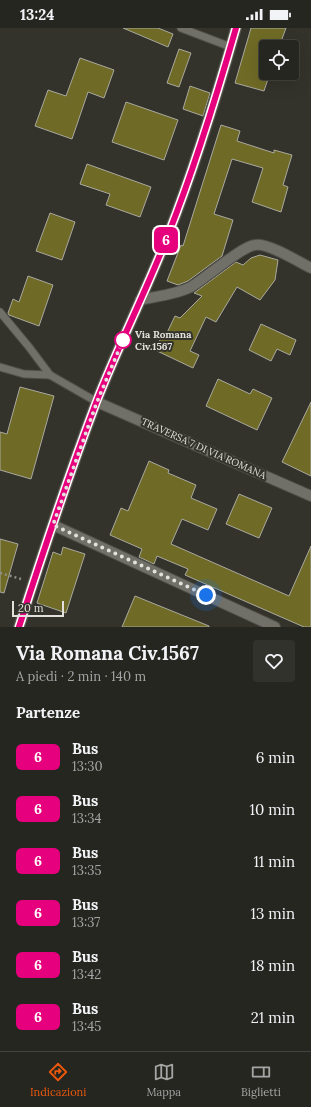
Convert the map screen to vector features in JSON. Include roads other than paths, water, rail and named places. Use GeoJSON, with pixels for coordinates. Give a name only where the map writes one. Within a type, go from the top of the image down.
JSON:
{"type":"FeatureCollection","features":[{"type":"Feature","properties":{"kind":"street"},"geometry":{"type":"LineString","coordinates":[[19,627],[53,525],[97,402],[162,252],[184,194],[212,110],[236,28]]}},
{"type":"Feature","properties":{"kind":"street"},"geometry":{"type":"LineString","coordinates":[[140,300],[169,295],[184,290],[200,282],[245,248],[255,245],[268,246],[311,268]]}},
{"type":"Feature","properties":{"kind":"street","name":"TRAVERSA 7 DI VIA ROMANA"},"geometry":{"type":"LineString","coordinates":[[97,402],[311,496]]}},
{"type":"Feature","properties":{"kind":"street"},"geometry":{"type":"LineString","coordinates":[[53,525],[275,627]]}},
{"type":"Feature","properties":{"kind":"lane"},"geometry":{"type":"LineString","coordinates":[[181,28],[231,47]]}},
{"type":"Feature","properties":{"kind":"lane"},"geometry":{"type":"LineString","coordinates":[[0,312],[50,375],[97,402]]}},
{"type":"Feature","properties":{"kind":"lane"},"geometry":{"type":"LineString","coordinates":[[0,367],[24,374],[50,375]]}},
{"type":"Feature","properties":{"kind":"place","name":"Via Romana Civ.1567"},"geometry":{"type":"Point","coordinates":[123,340]}}]}
